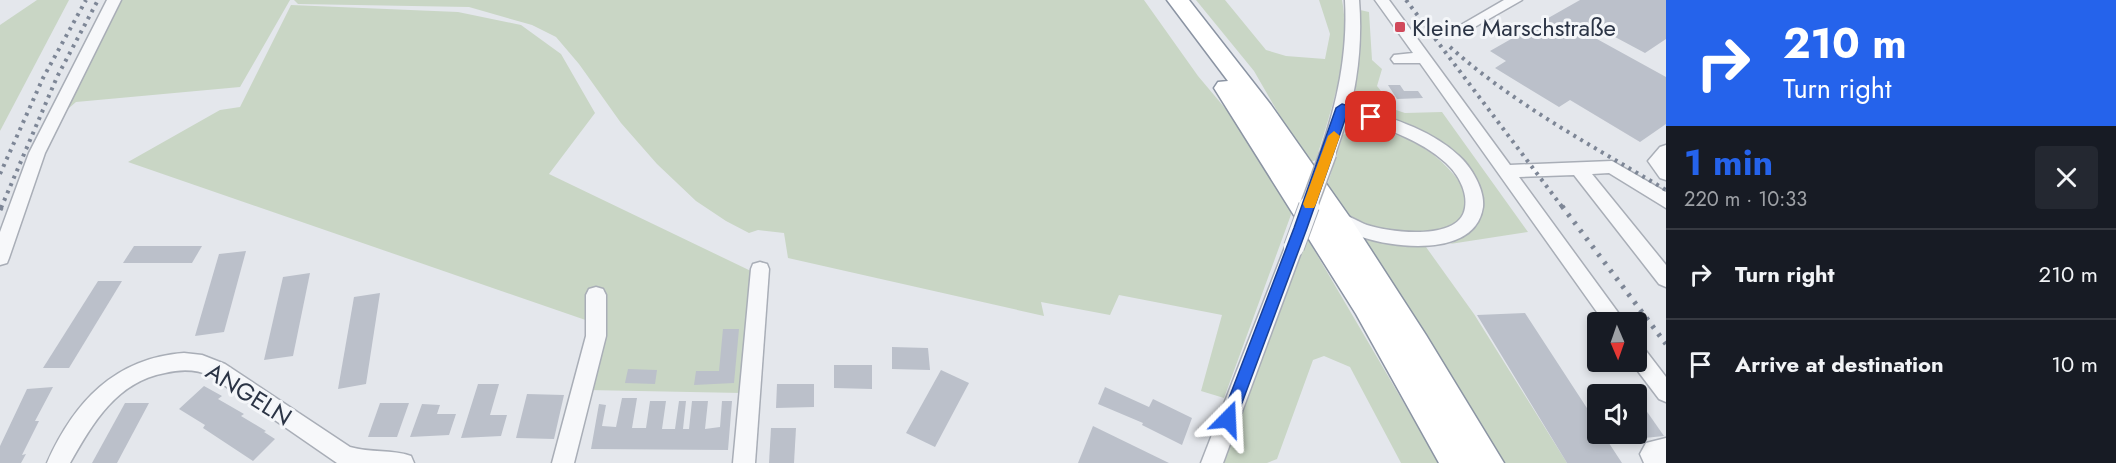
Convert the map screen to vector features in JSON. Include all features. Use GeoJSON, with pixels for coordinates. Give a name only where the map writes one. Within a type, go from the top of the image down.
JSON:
{"type":"FeatureCollection","features":[{"type":"Feature","properties":{"kind":"highway"},"geometry":{"type":"LineString","coordinates":[[1162,0],[1214,70],[1298,197],[1366,306],[1457,463]]}},
{"type":"Feature","properties":{"kind":"highway"},"geometry":{"type":"LineString","coordinates":[[1178,0],[1251,92],[1338,219],[1398,313],[1488,463]]}},
{"type":"Feature","properties":{"kind":"street"},"geometry":{"type":"LineString","coordinates":[[0,258],[37,153],[114,0]]}},
{"type":"Feature","properties":{"kind":"street"},"geometry":{"type":"LineString","coordinates":[[1212,463],[1294,247],[1342,108],[1352,64],[1354,21],[1352,0]]}},
{"type":"Feature","properties":{"kind":"street"},"geometry":{"type":"LineString","coordinates":[[1382,0],[1608,312]]}},
{"type":"Feature","properties":{"kind":"street"},"geometry":{"type":"LineString","coordinates":[[1461,29],[1515,0]]}},
{"type":"Feature","properties":{"kind":"street"},"geometry":{"type":"LineString","coordinates":[[1399,59],[1423,58]]}},
{"type":"Feature","properties":{"kind":"street"},"geometry":{"type":"LineString","coordinates":[[1338,219],[1365,231],[1390,237],[1449,236],[1470,224],[1475,210],[1474,196],[1464,175],[1451,159],[1427,142],[1342,108]]}},
{"type":"Feature","properties":{"kind":"street"},"geometry":{"type":"LineString","coordinates":[[1666,151],[1656,161],[1666,174]]}},
{"type":"Feature","properties":{"kind":"street"},"geometry":{"type":"LineString","coordinates":[[1505,171],[1612,167],[1666,201]]}},
{"type":"Feature","properties":{"kind":"street"},"geometry":{"type":"LineString","coordinates":[[1578,168],[1666,279]]}},
{"type":"Feature","properties":{"kind":"street"},"geometry":{"type":"LineString","coordinates":[[744,463],[760,269]]}},
{"type":"Feature","properties":{"kind":"street"},"geometry":{"type":"LineString","coordinates":[[563,463],[596,336],[596,295]]}},
{"type":"Feature","properties":{"kind":"street","name":"ANGELN"},"geometry":{"type":"LineString","coordinates":[[58,463],[105,394],[123,380],[153,367],[179,361],[198,362],[218,370],[345,456],[368,462],[403,463]]}},
{"type":"Feature","properties":{"kind":"street"},"geometry":{"type":"LineString","coordinates":[[1647,368],[1666,393]]}},
{"type":"Feature","properties":{"kind":"street"},"geometry":{"type":"LineString","coordinates":[[1656,463],[1651,454],[1654,450],[1666,448]]}},
{"type":"Feature","properties":{"kind":"green space"},"geometry":{"type":"Polygon","coordinates":[[[37,0],[69,0],[0,131],[0,25],[37,0]]]}},
{"type":"Feature","properties":{"kind":"green space"},"geometry":{"type":"Polygon","coordinates":[[[119,0],[290,0],[240,87],[76,102],[62,114],[119,0]]]}},
{"type":"Feature","properties":{"kind":"green space"},"geometry":{"type":"Polygon","coordinates":[[[294,0],[1144,0],[1198,76],[1230,114],[1292,212],[1224,398],[1201,391],[1222,315],[1119,295],[1110,315],[1041,302],[1044,316],[788,258],[784,233],[758,230],[749,233],[726,221],[696,201],[657,164],[621,123],[579,64],[556,37],[532,25],[469,7],[298,4],[294,0]]]}},
{"type":"Feature","properties":{"kind":"green space"},"geometry":{"type":"Polygon","coordinates":[[[1196,0],[1225,0],[1266,50],[1286,56],[1325,59],[1330,34],[1319,0],[1342,0],[1344,40],[1342,60],[1316,160],[1311,162],[1280,116],[1254,71],[1196,0]]]}},
{"type":"Feature","properties":{"kind":"green space"},"geometry":{"type":"Polygon","coordinates":[[[291,5],[458,12],[521,25],[561,54],[595,113],[549,174],[753,272],[742,393],[587,390],[600,325],[128,162],[220,110],[240,107],[291,5]]]}},
{"type":"Feature","properties":{"kind":"green space"},"geometry":{"type":"Polygon","coordinates":[[[1360,10],[1369,12],[1372,60],[1382,69],[1377,86],[1396,110],[1405,113],[1442,112],[1528,232],[1450,244],[1474,228],[1479,218],[1482,202],[1424,136],[1359,100],[1355,95],[1361,35],[1360,10]]]}},
{"type":"Feature","properties":{"kind":"green space"},"geometry":{"type":"Polygon","coordinates":[[[1358,128],[1376,130],[1408,139],[1436,157],[1459,181],[1469,196],[1463,219],[1447,230],[1419,234],[1386,231],[1358,223],[1348,217],[1327,186],[1343,135],[1358,128]]]}},
{"type":"Feature","properties":{"kind":"green space"},"geometry":{"type":"Polygon","coordinates":[[[1306,236],[1439,463],[1401,463],[1350,367],[1324,356],[1313,360],[1277,459],[1267,463],[1224,463],[1306,236]]]}},
{"type":"Feature","properties":{"kind":"green space"},"geometry":{"type":"Polygon","coordinates":[[[1362,236],[1397,245],[1426,247],[1474,314],[1567,463],[1502,463],[1439,356],[1362,236]]]}},
{"type":"Feature","properties":{"kind":"building"},"geometry":{"type":"Polygon","coordinates":[[[1580,0],[1666,0],[1666,39],[1645,53],[1587,22],[1577,28],[1666,77],[1666,124],[1640,142],[1570,100],[1559,107],[1495,68],[1506,61],[1490,51],[1580,0]]]}},
{"type":"Feature","properties":{"kind":"building"},"geometry":{"type":"Polygon","coordinates":[[[1388,85],[1400,85],[1404,91],[1418,91],[1423,98],[1397,99],[1388,85]]]}},
{"type":"Feature","properties":{"kind":"building"},"geometry":{"type":"Polygon","coordinates":[[[134,246],[202,246],[192,263],[123,263],[134,246]]]}},
{"type":"Feature","properties":{"kind":"building"},"geometry":{"type":"Polygon","coordinates":[[[246,251],[224,332],[195,336],[219,254],[246,251]]]}},
{"type":"Feature","properties":{"kind":"building"},"geometry":{"type":"Polygon","coordinates":[[[310,273],[293,356],[264,360],[283,277],[310,273]]]}},
{"type":"Feature","properties":{"kind":"building"},"geometry":{"type":"Polygon","coordinates":[[[98,281],[122,281],[69,368],[43,368],[98,281]]]}},
{"type":"Feature","properties":{"kind":"building"},"geometry":{"type":"Polygon","coordinates":[[[380,293],[366,384],[338,389],[354,297],[380,293]]]}},
{"type":"Feature","properties":{"kind":"building"},"geometry":{"type":"Polygon","coordinates":[[[1525,313],[1587,408],[1587,444],[1610,444],[1622,463],[1567,463],[1477,315],[1525,313]]]}},
{"type":"Feature","properties":{"kind":"building"},"geometry":{"type":"Polygon","coordinates":[[[723,329],[739,329],[734,383],[694,385],[696,371],[719,371],[723,329]]]}},
{"type":"Feature","properties":{"kind":"building"},"geometry":{"type":"Polygon","coordinates":[[[892,347],[928,348],[930,370],[892,369],[892,347]]]}},
{"type":"Feature","properties":{"kind":"building"},"geometry":{"type":"Polygon","coordinates":[[[834,365],[872,365],[872,389],[834,388],[834,365]]]}},
{"type":"Feature","properties":{"kind":"building"},"geometry":{"type":"Polygon","coordinates":[[[628,369],[657,370],[655,384],[625,383],[628,369]]]}},
{"type":"Feature","properties":{"kind":"building"},"geometry":{"type":"Polygon","coordinates":[[[941,370],[969,383],[935,447],[906,433],[941,370]]]}},
{"type":"Feature","properties":{"kind":"building"},"geometry":{"type":"Polygon","coordinates":[[[478,384],[499,384],[490,415],[507,415],[501,436],[461,438],[478,384]]]}},
{"type":"Feature","properties":{"kind":"building"},"geometry":{"type":"Polygon","coordinates":[[[777,384],[814,384],[814,407],[776,408],[777,384]]]}},
{"type":"Feature","properties":{"kind":"building"},"geometry":{"type":"Polygon","coordinates":[[[204,386],[222,396],[218,399],[244,414],[241,416],[275,439],[253,461],[203,428],[205,425],[179,409],[204,386]]]}},
{"type":"Feature","properties":{"kind":"building"},"geometry":{"type":"Polygon","coordinates":[[[53,387],[35,421],[39,421],[22,455],[26,454],[21,463],[0,463],[0,446],[27,389],[53,387]]]}},
{"type":"Feature","properties":{"kind":"building"},"geometry":{"type":"Polygon","coordinates":[[[1105,387],[1149,407],[1153,399],[1192,418],[1182,445],[1142,425],[1143,423],[1098,404],[1105,387]]]}},
{"type":"Feature","properties":{"kind":"building"},"geometry":{"type":"Polygon","coordinates":[[[527,394],[564,395],[554,439],[516,438],[527,394]]]}},
{"type":"Feature","properties":{"kind":"building"},"geometry":{"type":"Polygon","coordinates":[[[622,398],[637,398],[632,428],[646,428],[650,401],[666,401],[662,429],[675,429],[679,401],[686,401],[683,429],[689,429],[692,401],[708,401],[705,429],[720,427],[722,401],[732,401],[728,450],[591,449],[599,404],[606,405],[602,426],[616,427],[622,398]]]}},
{"type":"Feature","properties":{"kind":"building"},"geometry":{"type":"Polygon","coordinates":[[[125,403],[149,403],[117,463],[92,463],[125,403]]]}},
{"type":"Feature","properties":{"kind":"building"},"geometry":{"type":"Polygon","coordinates":[[[380,403],[409,403],[397,437],[368,437],[380,403]]]}},
{"type":"Feature","properties":{"kind":"building"},"geometry":{"type":"Polygon","coordinates":[[[422,404],[440,405],[437,414],[456,414],[449,435],[410,437],[422,404]]]}},
{"type":"Feature","properties":{"kind":"building"},"geometry":{"type":"Polygon","coordinates":[[[1647,412],[1664,436],[1647,438],[1647,412]]]}},
{"type":"Feature","properties":{"kind":"building"},"geometry":{"type":"Polygon","coordinates":[[[1093,426],[1169,463],[1078,463],[1093,426]]]}},
{"type":"Feature","properties":{"kind":"building"},"geometry":{"type":"Polygon","coordinates":[[[771,428],[796,428],[794,463],[769,463],[771,428]]]}},
{"type":"Feature","properties":{"kind":"railway"},"geometry":{"type":"LineString","coordinates":[[0,174],[43,78],[86,0]]}},
{"type":"Feature","properties":{"kind":"railway"},"geometry":{"type":"LineString","coordinates":[[1,208],[57,77],[98,0]]}},
{"type":"Feature","properties":{"kind":"railway"},"geometry":{"type":"LineString","coordinates":[[1406,0],[1563,208]]}},
{"type":"Feature","properties":{"kind":"railway"},"geometry":{"type":"LineString","coordinates":[[1450,47],[1527,106],[1666,190]]}},
{"type":"Feature","properties":{"kind":"railway"},"geometry":{"type":"LineString","coordinates":[[1562,206],[1666,344]]}},
{"type":"Feature","properties":{"kind":"slow traffic"},"geometry":{"type":"LineString","coordinates":[[1309,204],[1334,136]]}},
{"type":"Feature","properties":{"kind":"place","name":"Kleine Marschstraße"},"geometry":{"type":"Point","coordinates":[1400,27]}},
{"type":"Feature","properties":{"kind":"route"},"geometry":{"type":"LineString","coordinates":[[1228,419],[1334,136],[1342,108],[1371,117]]}}]}
